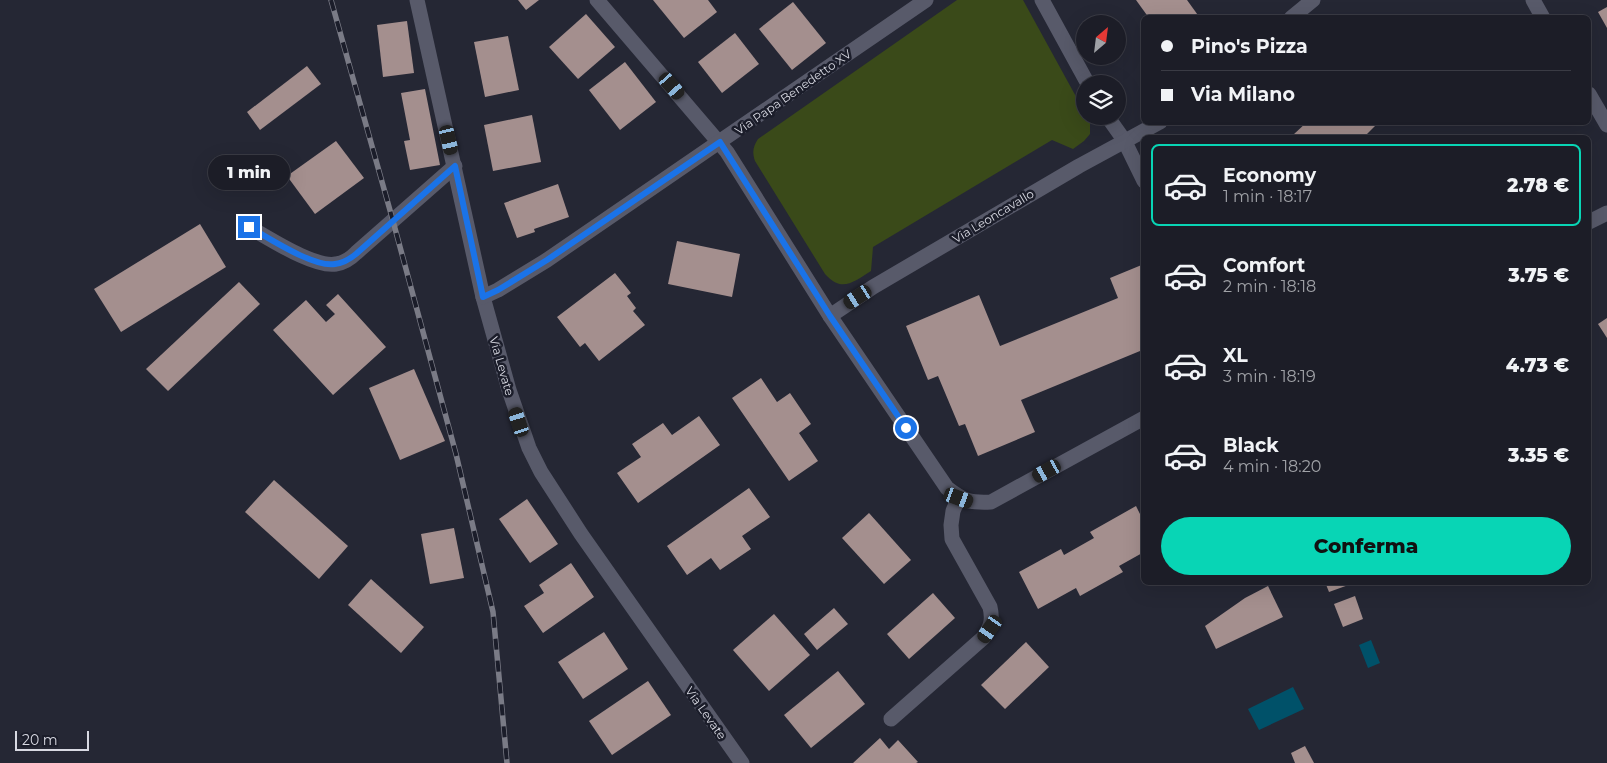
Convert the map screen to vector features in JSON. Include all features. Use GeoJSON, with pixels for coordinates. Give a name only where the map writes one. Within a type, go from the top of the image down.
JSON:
{"type":"FeatureCollection","features":[{"type":"Feature","properties":{"kind":"street","name":"Via Levate"},"geometry":{"type":"LineString","coordinates":[[417,0],[483,297],[519,422],[529,448],[541,472],[599,560],[742,763]]}},
{"type":"Feature","properties":{"kind":"street"},"geometry":{"type":"LineString","coordinates":[[597,0],[720,142],[830,316],[946,488],[959,498],[974,503],[990,502],[1141,420]]}},
{"type":"Feature","properties":{"kind":"street","name":"Via Papa Benedetto XV"},"geometry":{"type":"LineString","coordinates":[[483,297],[547,260],[926,0]]}},
{"type":"Feature","properties":{"kind":"street"},"geometry":{"type":"LineString","coordinates":[[1042,0],[1083,75]]}},
{"type":"Feature","properties":{"kind":"street"},"geometry":{"type":"LineString","coordinates":[[1296,15],[1313,0]]}},
{"type":"Feature","properties":{"kind":"street"},"geometry":{"type":"LineString","coordinates":[[1533,0],[1541,15]]}},
{"type":"Feature","properties":{"kind":"street"},"geometry":{"type":"LineString","coordinates":[[1591,97],[1607,125]]}},
{"type":"Feature","properties":{"kind":"street"},"geometry":{"type":"LineString","coordinates":[[1113,125],[1124,140],[1141,175]]}},
{"type":"Feature","properties":{"kind":"street","name":"Via Leoncavallo"},"geometry":{"type":"LineString","coordinates":[[830,316],[873,287],[1124,140],[1154,125]]}},
{"type":"Feature","properties":{"kind":"street"},"geometry":{"type":"LineString","coordinates":[[249,227],[314,262],[334,265],[356,254],[455,166]]}},
{"type":"Feature","properties":{"kind":"street"},"geometry":{"type":"LineString","coordinates":[[1591,221],[1607,213]]}},
{"type":"Feature","properties":{"kind":"street"},"geometry":{"type":"LineString","coordinates":[[891,719],[984,638],[990,629],[992,618],[990,607],[952,539],[953,511],[959,498]]}},
{"type":"Feature","properties":{"kind":"green space"},"geometry":{"type":"Polygon","coordinates":[[[957,0],[1023,0],[1076,97],[1076,125],[1090,125],[1090,134],[1073,149],[1052,140],[873,247],[871,271],[848,284],[837,283],[825,274],[755,161],[753,152],[758,139],[957,0]]]}},
{"type":"Feature","properties":{"kind":"water"},"geometry":{"type":"Polygon","coordinates":[[[1371,640],[1380,663],[1368,668],[1359,645],[1371,640]]]}},
{"type":"Feature","properties":{"kind":"water"},"geometry":{"type":"Polygon","coordinates":[[[1293,687],[1304,709],[1259,730],[1248,709],[1293,687]]]}},
{"type":"Feature","properties":{"kind":"building"},"geometry":{"type":"Polygon","coordinates":[[[518,0],[539,0],[526,10],[518,0]]]}},
{"type":"Feature","properties":{"kind":"building"},"geometry":{"type":"Polygon","coordinates":[[[653,0],[708,0],[717,12],[684,38],[653,0]]]}},
{"type":"Feature","properties":{"kind":"building"},"geometry":{"type":"Polygon","coordinates":[[[1136,0],[1187,0],[1198,15],[1147,15],[1136,0]]]}},
{"type":"Feature","properties":{"kind":"building"},"geometry":{"type":"Polygon","coordinates":[[[793,2],[826,43],[792,70],[759,29],[793,2]]]}},
{"type":"Feature","properties":{"kind":"building"},"geometry":{"type":"Polygon","coordinates":[[[1607,7],[1607,28],[1598,12],[1607,7]]]}},
{"type":"Feature","properties":{"kind":"building"},"geometry":{"type":"Polygon","coordinates":[[[586,14],[615,47],[578,79],[549,47],[586,14]]]}},
{"type":"Feature","properties":{"kind":"building"},"geometry":{"type":"Polygon","coordinates":[[[407,21],[414,73],[383,77],[377,25],[407,21]]]}},
{"type":"Feature","properties":{"kind":"building"},"geometry":{"type":"Polygon","coordinates":[[[735,33],[759,64],[722,93],[698,62],[735,33]]]}},
{"type":"Feature","properties":{"kind":"building"},"geometry":{"type":"Polygon","coordinates":[[[508,36],[519,90],[485,97],[474,42],[508,36]]]}},
{"type":"Feature","properties":{"kind":"building"},"geometry":{"type":"Polygon","coordinates":[[[625,62],[656,102],[620,130],[589,90],[625,62]]]}},
{"type":"Feature","properties":{"kind":"building"},"geometry":{"type":"Polygon","coordinates":[[[307,66],[321,84],[260,130],[247,112],[307,66]]]}},
{"type":"Feature","properties":{"kind":"building"},"geometry":{"type":"Polygon","coordinates":[[[425,89],[440,165],[410,170],[404,141],[410,140],[401,93],[425,89]]]}},
{"type":"Feature","properties":{"kind":"building"},"geometry":{"type":"Polygon","coordinates":[[[532,115],[541,162],[493,171],[484,125],[532,115]]]}},
{"type":"Feature","properties":{"kind":"building"},"geometry":{"type":"Polygon","coordinates":[[[1304,125],[1376,125],[1366,135],[1293,135],[1304,125]]]}},
{"type":"Feature","properties":{"kind":"building"},"geometry":{"type":"Polygon","coordinates":[[[336,141],[364,178],[315,214],[287,176],[336,141]]]}},
{"type":"Feature","properties":{"kind":"building"},"geometry":{"type":"Polygon","coordinates":[[[558,184],[569,217],[534,229],[535,232],[517,238],[504,203],[558,184]]]}},
{"type":"Feature","properties":{"kind":"building"},"geometry":{"type":"Polygon","coordinates":[[[200,224],[226,267],[121,332],[94,289],[200,224]]]}},
{"type":"Feature","properties":{"kind":"building"},"geometry":{"type":"Polygon","coordinates":[[[677,241],[740,254],[732,297],[668,284],[677,241]]]}},
{"type":"Feature","properties":{"kind":"building"},"geometry":{"type":"Polygon","coordinates":[[[1141,265],[1141,353],[1140,351],[1021,400],[1035,432],[978,456],[965,424],[959,426],[938,376],[928,380],[906,326],[979,295],[1000,346],[1118,298],[1110,278],[1141,265]]]}},
{"type":"Feature","properties":{"kind":"building"},"geometry":{"type":"Polygon","coordinates":[[[615,273],[631,293],[627,296],[636,308],[633,311],[645,325],[599,361],[585,343],[580,347],[557,317],[615,273]]]}},
{"type":"Feature","properties":{"kind":"building"},"geometry":{"type":"Polygon","coordinates":[[[239,282],[260,304],[168,391],[146,369],[239,282]]]}},
{"type":"Feature","properties":{"kind":"building"},"geometry":{"type":"Polygon","coordinates":[[[338,294],[386,347],[333,395],[273,330],[306,300],[326,322],[335,314],[326,305],[338,294]]]}},
{"type":"Feature","properties":{"kind":"building"},"geometry":{"type":"Polygon","coordinates":[[[1607,318],[1607,338],[1598,324],[1607,318]]]}},
{"type":"Feature","properties":{"kind":"building"},"geometry":{"type":"Polygon","coordinates":[[[414,369],[445,441],[400,460],[369,388],[414,369]]]}},
{"type":"Feature","properties":{"kind":"building"},"geometry":{"type":"Polygon","coordinates":[[[761,378],[777,402],[790,393],[811,424],[799,433],[818,461],[789,481],[732,398],[761,378]]]}},
{"type":"Feature","properties":{"kind":"building"},"geometry":{"type":"Polygon","coordinates":[[[699,416],[720,445],[638,503],[617,473],[641,457],[632,444],[663,423],[672,435],[699,416]]]}},
{"type":"Feature","properties":{"kind":"building"},"geometry":{"type":"Polygon","coordinates":[[[274,480],[348,546],[319,579],[245,512],[274,480]]]}},
{"type":"Feature","properties":{"kind":"building"},"geometry":{"type":"Polygon","coordinates":[[[749,488],[770,517],[742,536],[751,549],[720,570],[711,558],[687,575],[667,546],[749,488]]]}},
{"type":"Feature","properties":{"kind":"building"},"geometry":{"type":"Polygon","coordinates":[[[527,499],[558,544],[530,563],[499,519],[527,499]]]}},
{"type":"Feature","properties":{"kind":"building"},"geometry":{"type":"Polygon","coordinates":[[[1136,506],[1141,514],[1141,554],[1119,566],[1123,572],[1080,596],[1076,588],[1038,609],[1019,572],[1061,549],[1064,555],[1094,538],[1090,532],[1136,506]]]}},
{"type":"Feature","properties":{"kind":"building"},"geometry":{"type":"Polygon","coordinates":[[[869,513],[911,560],[884,584],[842,538],[869,513]]]}},
{"type":"Feature","properties":{"kind":"building"},"geometry":{"type":"Polygon","coordinates":[[[454,528],[464,578],[430,584],[421,534],[454,528]]]}},
{"type":"Feature","properties":{"kind":"building"},"geometry":{"type":"Polygon","coordinates":[[[571,563],[594,597],[543,633],[524,606],[544,593],[539,585],[571,563]]]}},
{"type":"Feature","properties":{"kind":"building"},"geometry":{"type":"Polygon","coordinates":[[[371,579],[424,627],[401,653],[348,605],[371,579]]]}},
{"type":"Feature","properties":{"kind":"building"},"geometry":{"type":"Polygon","coordinates":[[[1326,585],[1348,585],[1329,592],[1326,585]]]}},
{"type":"Feature","properties":{"kind":"building"},"geometry":{"type":"Polygon","coordinates":[[[1268,586],[1283,617],[1216,649],[1205,626],[1245,598],[1268,586]]]}},
{"type":"Feature","properties":{"kind":"building"},"geometry":{"type":"Polygon","coordinates":[[[933,593],[955,618],[909,659],[887,634],[933,593]]]}},
{"type":"Feature","properties":{"kind":"building"},"geometry":{"type":"Polygon","coordinates":[[[1355,596],[1363,619],[1343,627],[1334,604],[1355,596]]]}},
{"type":"Feature","properties":{"kind":"building"},"geometry":{"type":"Polygon","coordinates":[[[834,608],[848,624],[817,650],[804,634],[834,608]]]}},
{"type":"Feature","properties":{"kind":"building"},"geometry":{"type":"Polygon","coordinates":[[[774,614],[810,655],[769,691],[733,650],[774,614]]]}},
{"type":"Feature","properties":{"kind":"building"},"geometry":{"type":"Polygon","coordinates":[[[604,632],[628,669],[583,699],[558,662],[604,632]]]}},
{"type":"Feature","properties":{"kind":"building"},"geometry":{"type":"Polygon","coordinates":[[[1026,642],[1049,667],[1005,709],[981,685],[1026,642]]]}},
{"type":"Feature","properties":{"kind":"building"},"geometry":{"type":"Polygon","coordinates":[[[838,671],[865,704],[811,748],[784,715],[838,671]]]}},
{"type":"Feature","properties":{"kind":"building"},"geometry":{"type":"Polygon","coordinates":[[[648,681],[671,715],[612,755],[589,721],[648,681]]]}},
{"type":"Feature","properties":{"kind":"building"},"geometry":{"type":"Polygon","coordinates":[[[880,738],[889,749],[898,740],[918,762],[853,763],[880,738]]]}},
{"type":"Feature","properties":{"kind":"building"},"geometry":{"type":"Polygon","coordinates":[[[1305,746],[1314,763],[1295,763],[1291,753],[1305,746]]]}},
{"type":"Feature","properties":{"kind":"railway"},"geometry":{"type":"LineString","coordinates":[[331,0],[456,454],[493,612],[507,763]]}},
{"type":"Feature","properties":{"kind":"route"},"geometry":{"type":"LineString","coordinates":[[249,227],[314,262],[334,265],[356,254],[455,166],[483,297],[547,260],[720,142],[830,316],[906,428]]}}]}
